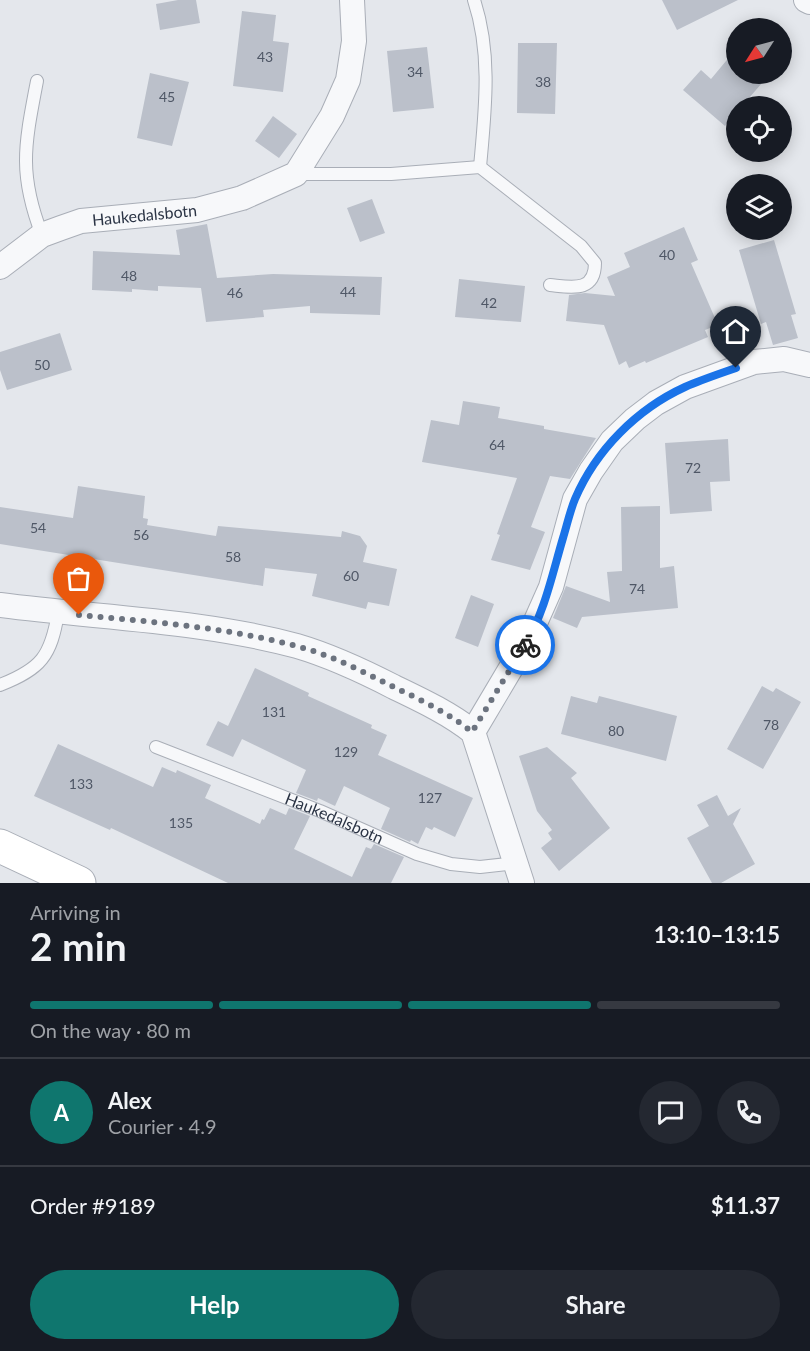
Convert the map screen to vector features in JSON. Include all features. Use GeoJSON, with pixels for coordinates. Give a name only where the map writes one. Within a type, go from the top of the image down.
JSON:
{"type":"FeatureCollection","features":[{"type":"Feature","properties":{"kind":"main road"},"geometry":{"type":"LineString","coordinates":[[0,846],[79,883]]}},
{"type":"Feature","properties":{"kind":"street"},"geometry":{"type":"LineString","coordinates":[[296,174],[332,116],[348,80],[354,41],[352,0]]}},
{"type":"Feature","properties":{"kind":"street","name":"Haukedalsbotn"},"geometry":{"type":"LineString","coordinates":[[0,267],[42,235],[81,222],[197,210],[242,198],[296,174]]}},
{"type":"Feature","properties":{"kind":"street"},"geometry":{"type":"LineString","coordinates":[[0,605],[239,633],[298,647],[354,667],[419,699],[472,732],[527,641],[551,587],[575,499],[612,441],[656,403],[685,387],[754,362],[784,359],[810,364]]}},
{"type":"Feature","properties":{"kind":"street","name":"Haukedalsbotn"},"geometry":{"type":"LineString","coordinates":[[472,732],[519,873]]}},
{"type":"Feature","properties":{"kind":"lane"},"geometry":{"type":"LineString","coordinates":[[474,0],[486,63],[486,96],[480,167],[581,246],[595,263],[594,276],[584,285],[572,287],[550,285]]}},
{"type":"Feature","properties":{"kind":"lane"},"geometry":{"type":"LineString","coordinates":[[37,81],[26,141],[25,170],[32,209],[42,235]]}},
{"type":"Feature","properties":{"kind":"lane","name":"Haukedalsbotn"},"geometry":{"type":"LineString","coordinates":[[296,174],[391,174],[480,167]]}},
{"type":"Feature","properties":{"kind":"lane"},"geometry":{"type":"LineString","coordinates":[[0,685],[24,675],[45,657],[54,639],[58,613]]}},
{"type":"Feature","properties":{"kind":"lane","name":"Haukedalsbotn"},"geometry":{"type":"LineString","coordinates":[[156,747],[320,811],[417,854],[451,864],[519,873]]}},
{"type":"Feature","properties":{"kind":"building"},"geometry":{"type":"Polygon","coordinates":[[[196,0],[200,23],[160,30],[156,4],[196,0]]]}},
{"type":"Feature","properties":{"kind":"building"},"geometry":{"type":"Polygon","coordinates":[[[662,0],[738,0],[677,30],[662,0]]]}},
{"type":"Feature","properties":{"kind":"building"},"geometry":{"type":"Polygon","coordinates":[[[242,11],[276,15],[273,41],[289,43],[283,92],[233,86],[242,11]]]}},
{"type":"Feature","properties":{"kind":"building"},"geometry":{"type":"Polygon","coordinates":[[[518,43],[557,43],[555,114],[517,113],[518,43]]]}},
{"type":"Feature","properties":{"kind":"building"},"geometry":{"type":"Polygon","coordinates":[[[427,47],[434,108],[393,112],[387,51],[427,47]]]}},
{"type":"Feature","properties":{"kind":"building"},"geometry":{"type":"Polygon","coordinates":[[[726,61],[726,84],[761,84],[751,96],[726,96],[725,126],[683,90],[701,70],[711,79],[726,61]]]}},
{"type":"Feature","properties":{"kind":"building"},"geometry":{"type":"Polygon","coordinates":[[[150,73],[189,82],[172,146],[137,138],[150,73]]]}},
{"type":"Feature","properties":{"kind":"building"},"geometry":{"type":"Polygon","coordinates":[[[273,116],[297,134],[279,158],[255,141],[273,116]]]}},
{"type":"Feature","properties":{"kind":"building"},"geometry":{"type":"Polygon","coordinates":[[[372,199],[385,233],[360,242],[347,208],[372,199]]]}},
{"type":"Feature","properties":{"kind":"building"},"geometry":{"type":"Polygon","coordinates":[[[207,224],[217,278],[273,274],[382,277],[380,315],[310,313],[310,306],[263,310],[264,317],[206,322],[201,288],[158,286],[158,291],[92,290],[93,251],[180,255],[176,230],[207,224]]]}},
{"type":"Feature","properties":{"kind":"building"},"geometry":{"type":"Polygon","coordinates":[[[684,227],[698,260],[691,263],[718,325],[705,330],[708,337],[646,363],[645,361],[629,368],[626,361],[619,365],[604,325],[566,321],[569,295],[585,293],[615,296],[607,277],[630,267],[624,253],[684,227]]]}},
{"type":"Feature","properties":{"kind":"building"},"geometry":{"type":"Polygon","coordinates":[[[774,240],[796,314],[791,315],[798,338],[773,345],[766,322],[761,324],[739,250],[774,240]]]}},
{"type":"Feature","properties":{"kind":"building"},"geometry":{"type":"Polygon","coordinates":[[[459,279],[525,286],[521,322],[455,317],[459,279]]]}},
{"type":"Feature","properties":{"kind":"building"},"geometry":{"type":"Polygon","coordinates":[[[60,333],[72,370],[7,390],[0,370],[0,352],[60,333]]]}},
{"type":"Feature","properties":{"kind":"building"},"geometry":{"type":"Polygon","coordinates":[[[463,401],[500,407],[498,418],[596,438],[570,479],[550,476],[531,527],[545,532],[530,570],[491,560],[500,535],[497,534],[517,478],[422,462],[431,420],[459,425],[463,401]]]}},
{"type":"Feature","properties":{"kind":"building"},"geometry":{"type":"Polygon","coordinates":[[[728,439],[730,481],[710,482],[712,511],[670,514],[665,443],[728,439]]]}},
{"type":"Feature","properties":{"kind":"building"},"geometry":{"type":"Polygon","coordinates":[[[78,486],[145,496],[143,518],[148,519],[147,525],[216,536],[218,526],[341,537],[342,531],[360,536],[367,546],[363,562],[397,569],[389,606],[368,602],[366,609],[312,596],[317,574],[265,568],[263,586],[0,544],[0,507],[73,518],[78,486]]]}},
{"type":"Feature","properties":{"kind":"building"},"geometry":{"type":"Polygon","coordinates":[[[660,506],[660,568],[674,566],[678,608],[582,617],[577,628],[553,618],[566,586],[610,602],[607,572],[622,571],[621,507],[660,506]]]}},
{"type":"Feature","properties":{"kind":"building"},"geometry":{"type":"Polygon","coordinates":[[[471,595],[494,604],[478,647],[455,638],[471,595]]]}},
{"type":"Feature","properties":{"kind":"building"},"geometry":{"type":"Polygon","coordinates":[[[255,668],[309,693],[308,696],[372,725],[371,728],[387,735],[378,755],[473,798],[455,837],[434,827],[432,830],[426,827],[418,844],[411,840],[410,842],[381,829],[390,808],[344,786],[335,806],[318,798],[317,801],[296,793],[306,770],[242,739],[233,757],[206,745],[218,721],[228,726],[255,668]]]}},
{"type":"Feature","properties":{"kind":"building"},"geometry":{"type":"Polygon","coordinates":[[[762,686],[773,692],[776,688],[801,702],[763,769],[727,749],[762,686]]]}},
{"type":"Feature","properties":{"kind":"building"},"geometry":{"type":"Polygon","coordinates":[[[571,696],[597,703],[599,696],[677,716],[666,761],[561,734],[571,696]]]}},
{"type":"Feature","properties":{"kind":"building"},"geometry":{"type":"Polygon","coordinates":[[[58,744],[153,787],[162,767],[176,773],[177,770],[211,785],[205,798],[260,824],[270,808],[286,815],[289,808],[310,816],[294,849],[352,877],[366,847],[371,849],[374,844],[404,857],[391,883],[228,883],[111,828],[110,830],[34,796],[58,744]]]}},
{"type":"Feature","properties":{"kind":"building"},"geometry":{"type":"Polygon","coordinates":[[[547,747],[577,773],[571,778],[610,828],[559,871],[541,848],[552,839],[548,833],[552,830],[537,811],[519,756],[547,747]]]}},
{"type":"Feature","properties":{"kind":"building"},"geometry":{"type":"Polygon","coordinates":[[[717,795],[728,816],[741,808],[733,824],[755,864],[721,883],[712,883],[687,838],[709,826],[697,805],[717,795]]]}},
{"type":"Feature","properties":{"kind":"way so far"},"geometry":{"type":"LineString","coordinates":[[79,615],[239,633],[298,647],[354,667],[419,699],[472,732],[525,645]]}},
{"type":"Feature","properties":{"kind":"route"},"geometry":{"type":"LineString","coordinates":[[525,645],[551,587],[575,499],[612,441],[656,403],[685,387],[736,368]]}}]}
